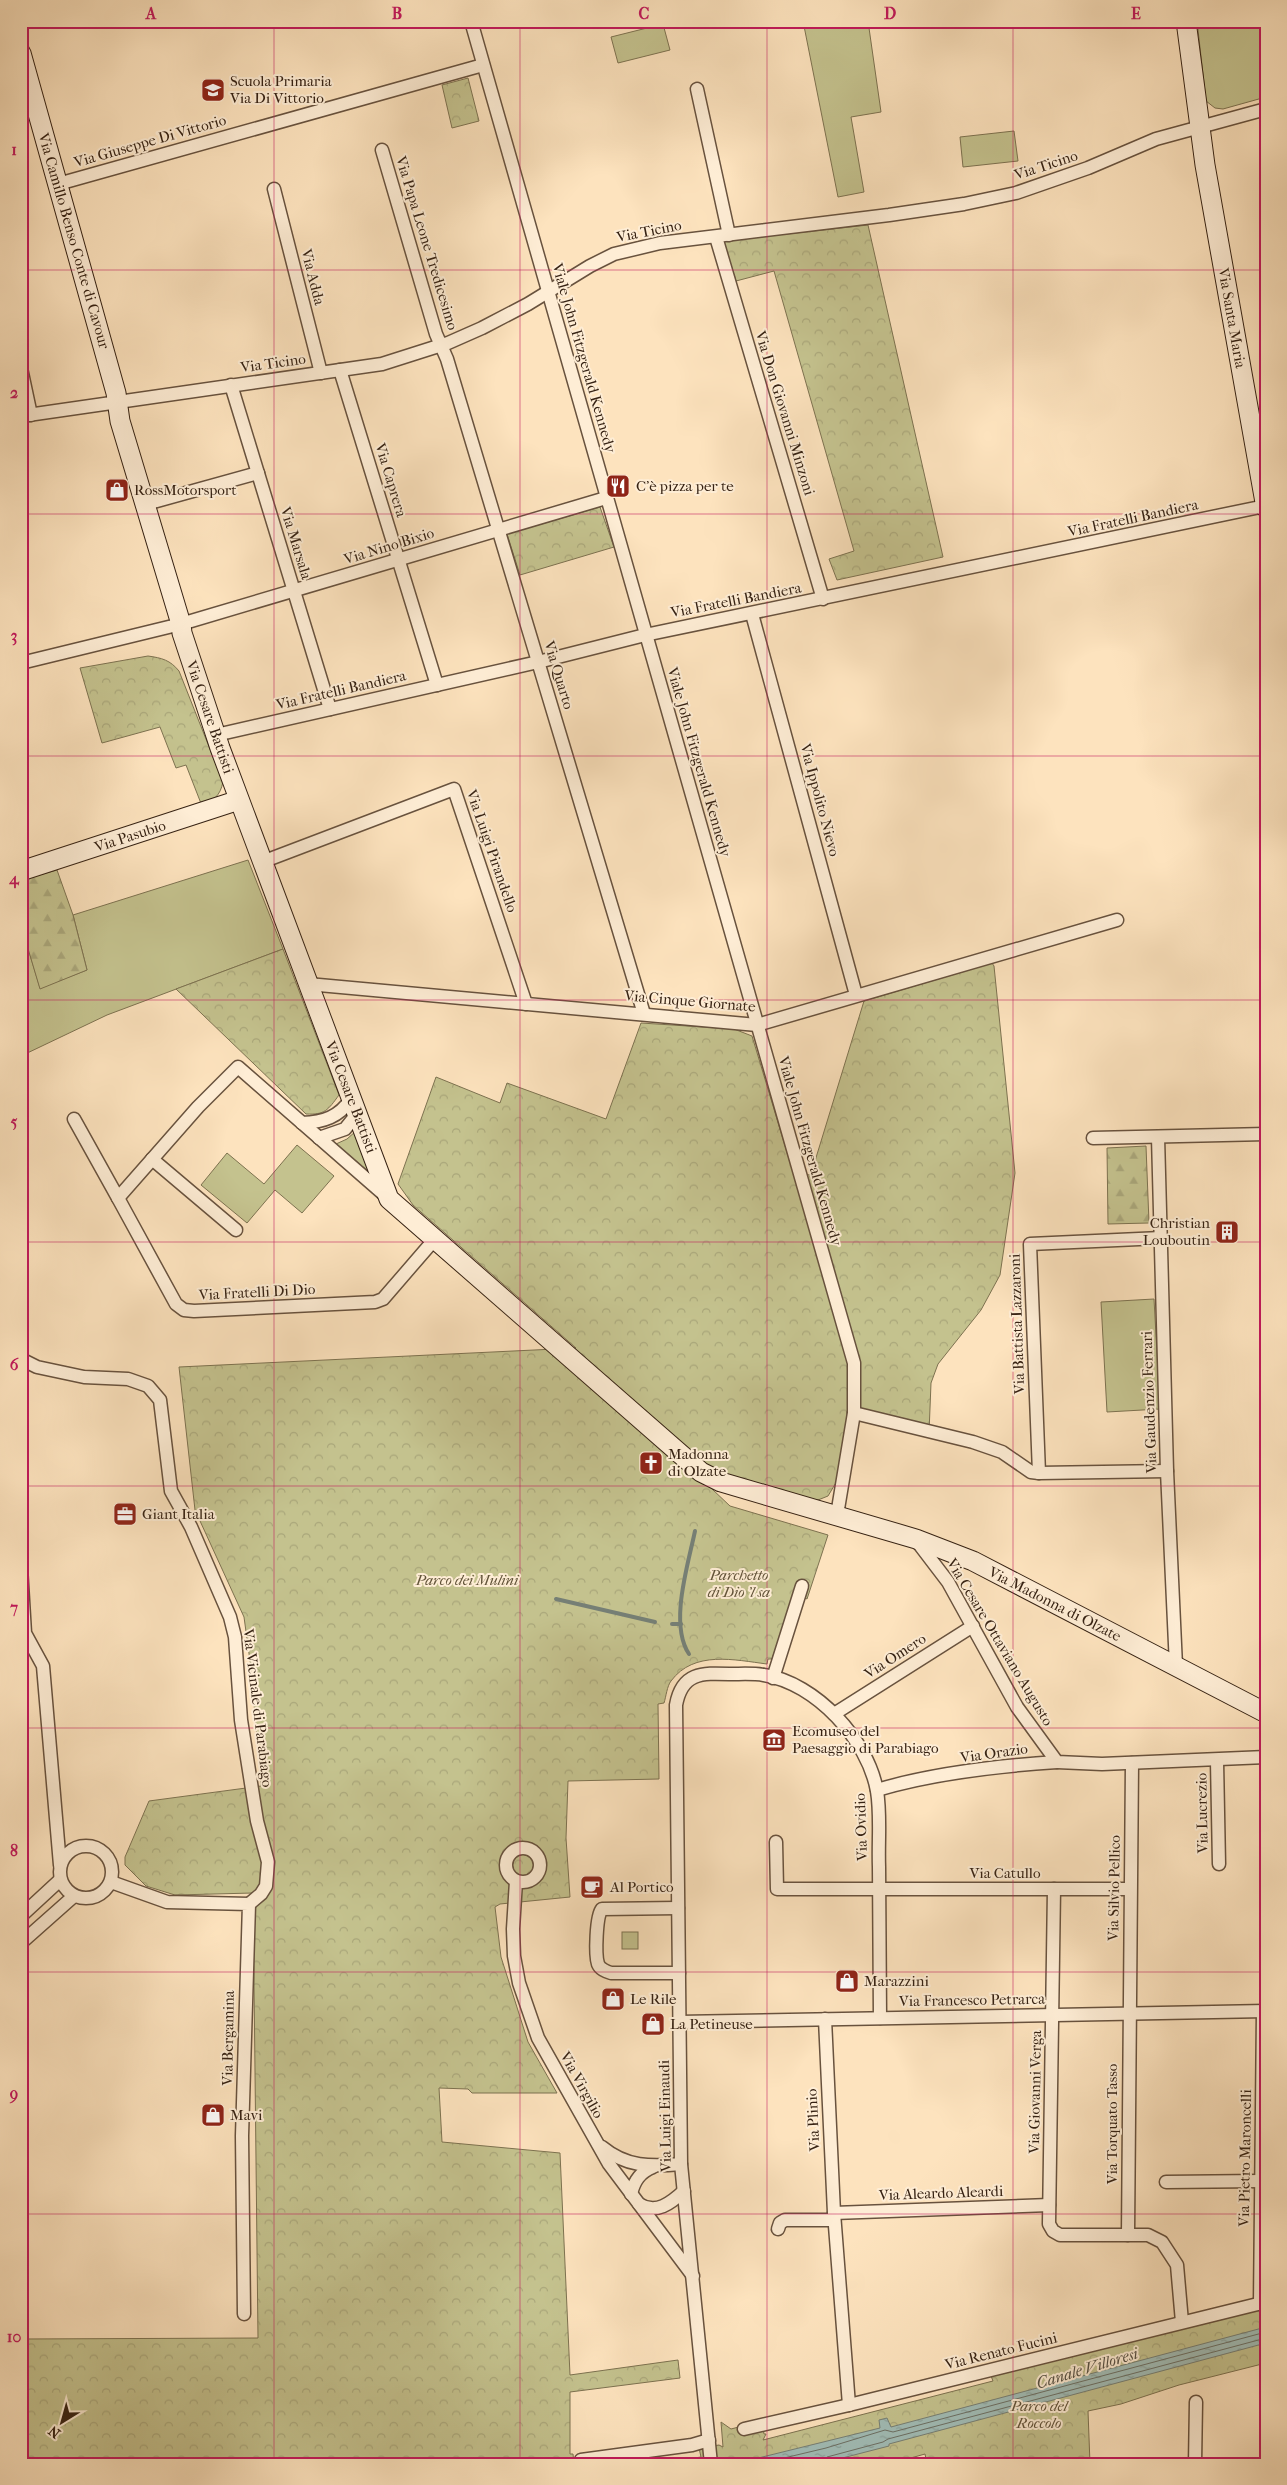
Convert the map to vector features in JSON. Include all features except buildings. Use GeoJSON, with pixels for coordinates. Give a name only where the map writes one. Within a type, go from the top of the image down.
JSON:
{"type":"FeatureCollection","features":[{"type":"Feature","properties":{"kind":"street","name":"Viale John Fitzgerald Kennedy"},"geometry":{"type":"LineString","coordinates":[[470,21],[854,1363],[854,1413],[837,1515]]}},
{"type":"Feature","properties":{"kind":"street","name":"Via Santa Maria"},"geometry":{"type":"LineString","coordinates":[[1186,21],[1199,128],[1266,507]]}},
{"type":"Feature","properties":{"kind":"street","name":"Via Camillo Benso Conte di Cavour"},"geometry":{"type":"LineString","coordinates":[[23,63],[117,401],[120,421],[146,504]]}},
{"type":"Feature","properties":{"kind":"street","name":"Via Giuseppe Di Vittorio"},"geometry":{"type":"LineString","coordinates":[[58,184],[483,65]]}},
{"type":"Feature","properties":{"kind":"street"},"geometry":{"type":"LineString","coordinates":[[697,89],[729,235]]}},
{"type":"Feature","properties":{"kind":"street","name":"Via Ticino"},"geometry":{"type":"LineString","coordinates":[[26,415],[382,364],[441,345],[497,321],[590,266],[623,251],[716,236],[927,209],[1016,193],[1088,168],[1156,139],[1266,109]]}},
{"type":"Feature","properties":{"kind":"street","name":"Via Papa Leone Tredicesimo"},"geometry":{"type":"LineString","coordinates":[[382,150],[441,345]]}},
{"type":"Feature","properties":{"kind":"street","name":"Via Adda"},"geometry":{"type":"LineString","coordinates":[[274,189],[321,373]]}},
{"type":"Feature","properties":{"kind":"street","name":"Via Don Giovanni Minzoni"},"geometry":{"type":"LineString","coordinates":[[716,236],[824,599]]}},
{"type":"Feature","properties":{"kind":"street","name":"Via Quarto"},"geometry":{"type":"LineString","coordinates":[[441,345],[644,1014]]}},
{"type":"Feature","properties":{"kind":"street"},"geometry":{"type":"LineString","coordinates":[[21,368],[26,415]]}},
{"type":"Feature","properties":{"kind":"street","name":"Via Caprera"},"geometry":{"type":"LineString","coordinates":[[340,370],[437,685]]}},
{"type":"Feature","properties":{"kind":"street","name":"Via Marsala"},"geometry":{"type":"LineString","coordinates":[[231,385],[330,710]]}},
{"type":"Feature","properties":{"kind":"street"},"geometry":{"type":"LineString","coordinates":[[146,504],[258,473]]}},
{"type":"Feature","properties":{"kind":"street","name":"Via Nino Bixio"},"geometry":{"type":"LineString","coordinates":[[181,624],[606,498]]}},
{"type":"Feature","properties":{"kind":"street","name":"Via Cesare Battisti"},"geometry":{"type":"LineString","coordinates":[[146,504],[182,633],[216,735],[389,1199],[701,1472],[721,1482],[837,1515]]}},
{"type":"Feature","properties":{"kind":"street","name":"Via Fratelli Bandiera"},"geometry":{"type":"LineString","coordinates":[[216,735],[538,662],[646,635],[1266,507]]}},
{"type":"Feature","properties":{"kind":"street","name":"Via Ippolito Nievo"},"geometry":{"type":"LineString","coordinates":[[752,614],[856,995]]}},
{"type":"Feature","properties":{"kind":"street"},"geometry":{"type":"LineString","coordinates":[[21,663],[181,624]]}},
{"type":"Feature","properties":{"kind":"street","name":"Via Luigi Pirandello"},"geometry":{"type":"LineString","coordinates":[[262,862],[454,789],[526,1004]]}},
{"type":"Feature","properties":{"kind":"street","name":"Via Pasubio"},"geometry":{"type":"LineString","coordinates":[[21,871],[239,800]]}},
{"type":"Feature","properties":{"kind":"street","name":"Via Cinque Giornate"},"geometry":{"type":"LineString","coordinates":[[308,984],[757,1025],[1117,920]]}},
{"type":"Feature","properties":{"kind":"street"},"geometry":{"type":"LineString","coordinates":[[118,1198],[198,1106],[238,1067],[389,1199]]}},
{"type":"Feature","properties":{"kind":"street"},"geometry":{"type":"LineString","coordinates":[[302,1123],[327,1120],[354,1107]]}},
{"type":"Feature","properties":{"kind":"street"},"geometry":{"type":"LineString","coordinates":[[320,1138],[344,1129],[354,1107]]}},
{"type":"Feature","properties":{"kind":"street","name":"Via Fratelli Di Dio"},"geometry":{"type":"LineString","coordinates":[[74,1119],[176,1304],[184,1310],[194,1312],[375,1302],[383,1299],[434,1240]]}},
{"type":"Feature","properties":{"kind":"street"},"geometry":{"type":"LineString","coordinates":[[1092,1138],[1266,1134]]}},
{"type":"Feature","properties":{"kind":"street","name":"Via Gaudenzio Ferrari"},"geometry":{"type":"LineString","coordinates":[[1158,1136],[1167,1471],[1176,1666]]}},
{"type":"Feature","properties":{"kind":"street"},"geometry":{"type":"LineString","coordinates":[[152,1159],[236,1230]]}},
{"type":"Feature","properties":{"kind":"street","name":"Via Battista Lazzaroni"},"geometry":{"type":"LineString","coordinates":[[1039,1473],[1030,1244],[1161,1238]]}},
{"type":"Feature","properties":{"kind":"street","name":"Via Vicinale di Parabiago"},"geometry":{"type":"LineString","coordinates":[[21,1358],[37,1367],[84,1377],[128,1379],[148,1386],[160,1400],[171,1491],[191,1527],[230,1617],[235,1637],[241,1720],[257,1821],[268,1862],[266,1886],[261,1894],[249,1904]]}},
{"type":"Feature","properties":{"kind":"street"},"geometry":{"type":"LineString","coordinates":[[854,1413],[973,1442],[1002,1452],[1031,1472],[1167,1471]]}},
{"type":"Feature","properties":{"kind":"street","name":"Via Madonna di Olzate"},"geometry":{"type":"LineString","coordinates":[[837,1515],[916,1539],[972,1561],[1266,1713]]}},
{"type":"Feature","properties":{"kind":"street","name":"Via Cesare Ottaviano Augusto"},"geometry":{"type":"LineString","coordinates":[[916,1539],[948,1582],[1018,1707],[1057,1762]]}},
{"type":"Feature","properties":{"kind":"street"},"geometry":{"type":"LineString","coordinates":[[21,1567],[25,1633],[43,1666],[60,1880],[66,1890],[74,1896],[88,1898],[97,1896],[105,1891],[111,1882],[112,1865],[103,1851],[95,1847],[79,1846],[72,1849],[60,1865]]}},
{"type":"Feature","properties":{"kind":"street"},"geometry":{"type":"LineString","coordinates":[[773,1678],[802,1586]]}},
{"type":"Feature","properties":{"kind":"street","name":"Via Omero"},"geometry":{"type":"LineString","coordinates":[[834,1714],[972,1626]]}},
{"type":"Feature","properties":{"kind":"street","name":"Via Ovidio"},"geometry":{"type":"LineString","coordinates":[[676,1705],[678,1695],[684,1685],[702,1673],[764,1674],[789,1683],[811,1695],[834,1714],[861,1747],[877,1790],[880,2018]]}},
{"type":"Feature","properties":{"kind":"street","name":"Via Luigi Einaudi"},"geometry":{"type":"LineString","coordinates":[[676,1705],[681,2164],[710,2452]]}},
{"type":"Feature","properties":{"kind":"street"},"geometry":{"type":"LineString","coordinates":[[1057,1762],[1217,1761],[1266,1757]]}},
{"type":"Feature","properties":{"kind":"street","name":"Via Lucrezio"},"geometry":{"type":"LineString","coordinates":[[1217,1761],[1219,1864]]}},
{"type":"Feature","properties":{"kind":"street","name":"Via Orazio"},"geometry":{"type":"LineString","coordinates":[[877,1790],[903,1782],[1022,1764],[1057,1762]]}},
{"type":"Feature","properties":{"kind":"street","name":"Via Silvio Pellico"},"geometry":{"type":"LineString","coordinates":[[1129,2014],[1132,1763]]}},
{"type":"Feature","properties":{"kind":"street","name":"Via Catullo"},"geometry":{"type":"LineString","coordinates":[[776,1842],[777,1889],[1130,1889]]}},
{"type":"Feature","properties":{"kind":"street"},"geometry":{"type":"LineString","coordinates":[[21,1916],[60,1880]]}},
{"type":"Feature","properties":{"kind":"street","name":"Via Virgilio"},"geometry":{"type":"LineString","coordinates":[[516,1881],[512,1929],[514,1956],[521,1990],[538,2038],[594,2141],[631,2194],[693,2276]]}},
{"type":"Feature","properties":{"kind":"street"},"geometry":{"type":"LineString","coordinates":[[111,1882],[167,1902],[249,1904]]}},
{"type":"Feature","properties":{"kind":"street","name":"Via Giovanni Verga"},"geometry":{"type":"LineString","coordinates":[[1049,2205],[1054,1889]]}},
{"type":"Feature","properties":{"kind":"street"},"geometry":{"type":"LineString","coordinates":[[21,1943],[74,1896]]}},
{"type":"Feature","properties":{"kind":"street","name":"Via Bergamina"},"geometry":{"type":"LineString","coordinates":[[244,2314],[242,2136],[249,1904]]}},
{"type":"Feature","properties":{"kind":"street"},"geometry":{"type":"LineString","coordinates":[[678,1908],[602,1909],[597,1919],[597,1962],[604,1970],[610,1973],[679,1973]]}},
{"type":"Feature","properties":{"kind":"street","name":"Via Francesco Petrarca"},"geometry":{"type":"LineString","coordinates":[[680,2022],[1264,2011]]}},
{"type":"Feature","properties":{"kind":"street","name":"Via Pietro Maroncelli"},"geometry":{"type":"LineString","coordinates":[[1263,2303],[1261,2181],[1264,2011]]}},
{"type":"Feature","properties":{"kind":"street","name":"Via Torquato Tasso"},"geometry":{"type":"LineString","coordinates":[[1128,2235],[1129,2014]]}},
{"type":"Feature","properties":{"kind":"street","name":"Via Plinio"},"geometry":{"type":"LineString","coordinates":[[825,2019],[834,2216],[849,2406]]}},
{"type":"Feature","properties":{"kind":"street"},"geometry":{"type":"LineString","coordinates":[[594,2141],[622,2160],[653,2167],[681,2164]]}},
{"type":"Feature","properties":{"kind":"street"},"geometry":{"type":"LineString","coordinates":[[631,2194],[637,2178],[653,2167]]}},
{"type":"Feature","properties":{"kind":"street"},"geometry":{"type":"LineString","coordinates":[[1166,2182],[1261,2181]]}},
{"type":"Feature","properties":{"kind":"street"},"geometry":{"type":"LineString","coordinates":[[639,2204],[649,2209],[660,2208],[684,2191]]}},
{"type":"Feature","properties":{"kind":"street"},"geometry":{"type":"LineString","coordinates":[[1049,2205],[1049,2224],[1060,2235],[1156,2237],[1170,2252],[1177,2265],[1182,2322]]}},
{"type":"Feature","properties":{"kind":"street","name":"Via Aleardo Aleardi"},"geometry":{"type":"LineString","coordinates":[[834,2216],[1049,2205]]}},
{"type":"Feature","properties":{"kind":"street"},"geometry":{"type":"LineString","coordinates":[[778,2229],[780,2223],[785,2220],[834,2216]]}},
{"type":"Feature","properties":{"kind":"street","name":"Via Renato Fucini"},"geometry":{"type":"LineString","coordinates":[[744,2429],[849,2406],[1263,2303]]}},
{"type":"Feature","properties":{"kind":"street"},"geometry":{"type":"LineString","coordinates":[[1195,2464],[1196,2402]]}},
{"type":"Feature","properties":{"kind":"street"},"geometry":{"type":"LineString","coordinates":[[581,2460],[692,2445],[710,2452]]}},
{"type":"Feature","properties":{"kind":"green space"},"geometry":{"type":"Polygon","coordinates":[[[803,21],[868,21],[881,112],[851,117],[864,192],[838,197],[803,21]]]}},
{"type":"Feature","properties":{"kind":"green space"},"geometry":{"type":"Polygon","coordinates":[[[1197,21],[1266,21],[1266,97],[1223,109],[1215,108],[1206,101],[1197,21]]]}},
{"type":"Feature","properties":{"kind":"green space"},"geometry":{"type":"Polygon","coordinates":[[[663,24],[670,50],[618,63],[611,37],[663,24]]]}},
{"type":"Feature","properties":{"kind":"green space"},"geometry":{"type":"Polygon","coordinates":[[[468,78],[479,121],[452,128],[442,85],[468,78]]]}},
{"type":"Feature","properties":{"kind":"green space"},"geometry":{"type":"Polygon","coordinates":[[[1014,131],[1018,161],[963,167],[960,137],[1014,131]]]}},
{"type":"Feature","properties":{"kind":"green space"},"geometry":{"type":"Polygon","coordinates":[[[868,225],[943,557],[837,580],[829,559],[854,551],[774,271],[736,281],[723,241],[868,225]]]}},
{"type":"Feature","properties":{"kind":"green space"},"geometry":{"type":"Polygon","coordinates":[[[600,507],[614,547],[520,575],[507,534],[600,507]]]}},
{"type":"Feature","properties":{"kind":"green space"},"geometry":{"type":"Polygon","coordinates":[[[148,656],[165,660],[179,671],[223,782],[216,797],[202,806],[186,765],[176,768],[160,727],[102,743],[80,668],[148,656]]]}},
{"type":"Feature","properties":{"kind":"green space"},"geometry":{"type":"Polygon","coordinates":[[[248,860],[283,949],[107,1015],[21,1056],[21,925],[40,988],[87,970],[73,915],[248,860]]]}},
{"type":"Feature","properties":{"kind":"green space"},"geometry":{"type":"Polygon","coordinates":[[[57,870],[73,915],[87,970],[40,989],[21,925],[21,880],[57,870]]]}},
{"type":"Feature","properties":{"kind":"green space"},"geometry":{"type":"Polygon","coordinates":[[[283,949],[339,1095],[329,1108],[318,1114],[306,1114],[176,989],[283,949]]]}},
{"type":"Feature","properties":{"kind":"green space","name":"Parco dei Mulini"},"geometry":{"type":"Polygon","coordinates":[[[992,963],[994,966],[1015,1173],[1000,1275],[981,1310],[938,1364],[931,1383],[929,1433],[848,1418],[837,1481],[828,1496],[818,1500],[803,1501],[722,1476],[638,1419],[730,1506],[828,1535],[807,1599],[794,1593],[772,1659],[768,1659],[767,1664],[729,1659],[703,1661],[680,1671],[671,1681],[664,1703],[658,1704],[659,1779],[568,1781],[566,1838],[570,1897],[500,1904],[495,1907],[501,1957],[528,2042],[557,2093],[472,2093],[468,2089],[439,2088],[442,2142],[560,2153],[570,2375],[678,2360],[680,2378],[570,2392],[570,2454],[573,2454],[574,2464],[21,2464],[21,2339],[258,2338],[253,1893],[175,1895],[146,1886],[125,1865],[125,1857],[149,1801],[261,1786],[251,1668],[244,1617],[195,1510],[179,1367],[576,1348],[413,1205],[398,1184],[436,1077],[500,1103],[507,1083],[606,1119],[641,1023],[734,1029],[752,1036],[795,1179],[811,1174],[864,1001],[992,963]]]}},
{"type":"Feature","properties":{"kind":"green space"},"geometry":{"type":"Polygon","coordinates":[[[356,1131],[369,1172],[336,1144],[347,1139],[356,1131]]]}},
{"type":"Feature","properties":{"kind":"green space"},"geometry":{"type":"Polygon","coordinates":[[[297,1145],[334,1176],[302,1213],[275,1190],[247,1223],[201,1185],[227,1153],[264,1184],[297,1145]]]}},
{"type":"Feature","properties":{"kind":"green space"},"geometry":{"type":"Polygon","coordinates":[[[1146,1146],[1149,1223],[1108,1224],[1107,1148],[1146,1146]]]}},
{"type":"Feature","properties":{"kind":"green space"},"geometry":{"type":"Polygon","coordinates":[[[1154,1299],[1160,1409],[1107,1412],[1101,1302],[1154,1299]]]}},
{"type":"Feature","properties":{"kind":"green space"},"geometry":{"type":"Polygon","coordinates":[[[622,1932],[638,1932],[638,1949],[622,1949],[622,1932]]]}},
{"type":"Feature","properties":{"kind":"green space","name":"Parco del Roccolo"},"geometry":{"type":"Polygon","coordinates":[[[1266,2305],[1266,2363],[1179,2385],[1121,2404],[1088,2411],[1090,2464],[927,2464],[925,2454],[889,2464],[656,2464],[701,2457],[699,2448],[719,2445],[723,2447],[721,2422],[731,2429],[762,2421],[764,2434],[766,2434],[763,2440],[993,2381],[991,2376],[1266,2305]]]}},
{"type":"Feature","properties":{"kind":"water"},"geometry":{"type":"Polygon","coordinates":[[[1266,2327],[1266,2343],[889,2444],[889,2446],[819,2464],[734,2464],[880,2428],[879,2420],[887,2418],[891,2427],[1266,2327]]]}},
{"type":"Feature","properties":{"kind":"waterway"},"geometry":{"type":"LineString","coordinates":[[689,1654],[683,1641],[680,1611],[695,1531]]}},
{"type":"Feature","properties":{"kind":"waterway"},"geometry":{"type":"LineString","coordinates":[[556,1599],[655,1622]]}},
{"type":"Feature","properties":{"kind":"waterway"},"geometry":{"type":"LineString","coordinates":[[672,1624],[681,1624]]}},
{"type":"Feature","properties":{"kind":"place","name":"Scuola Primaria Via Di Vittorio"},"geometry":{"type":"Point","coordinates":[213,90]}},
{"type":"Feature","properties":{"kind":"place","name":"C'è pizza per te"},"geometry":{"type":"Point","coordinates":[618,486]}},
{"type":"Feature","properties":{"kind":"place","name":"RossMotorsport"},"geometry":{"type":"Point","coordinates":[117,490]}},
{"type":"Feature","properties":{"kind":"place","name":"Christian Louboutin"},"geometry":{"type":"Point","coordinates":[1227,1232]}},
{"type":"Feature","properties":{"kind":"place","name":"Madonna di Olzate"},"geometry":{"type":"Point","coordinates":[651,1463]}},
{"type":"Feature","properties":{"kind":"place","name":"Giant Italia"},"geometry":{"type":"Point","coordinates":[125,1514]}},
{"type":"Feature","properties":{"kind":"place","name":"Ecomuseo del Paesaggio di Parabiago"},"geometry":{"type":"Point","coordinates":[774,1740]}},
{"type":"Feature","properties":{"kind":"place","name":"Al Portico"},"geometry":{"type":"Point","coordinates":[592,1887]}},
{"type":"Feature","properties":{"kind":"place","name":"Marazzini"},"geometry":{"type":"Point","coordinates":[847,1981]}},
{"type":"Feature","properties":{"kind":"place","name":"Le Rile"},"geometry":{"type":"Point","coordinates":[613,1999]}},
{"type":"Feature","properties":{"kind":"place","name":"La Petineuse"},"geometry":{"type":"Point","coordinates":[653,2024]}},
{"type":"Feature","properties":{"kind":"place","name":"Mavi"},"geometry":{"type":"Point","coordinates":[213,2115]}},
{"type":"Feature","properties":{"kind":"park label","name":"Parchetto di Dio 'l sa"},"geometry":{"type":"Point","coordinates":[739,1584]}},
{"type":"Feature","properties":{"kind":"water label","name":"Canale Villoresi"},"geometry":{"type":"Point","coordinates":[1087,2368]}}]}
